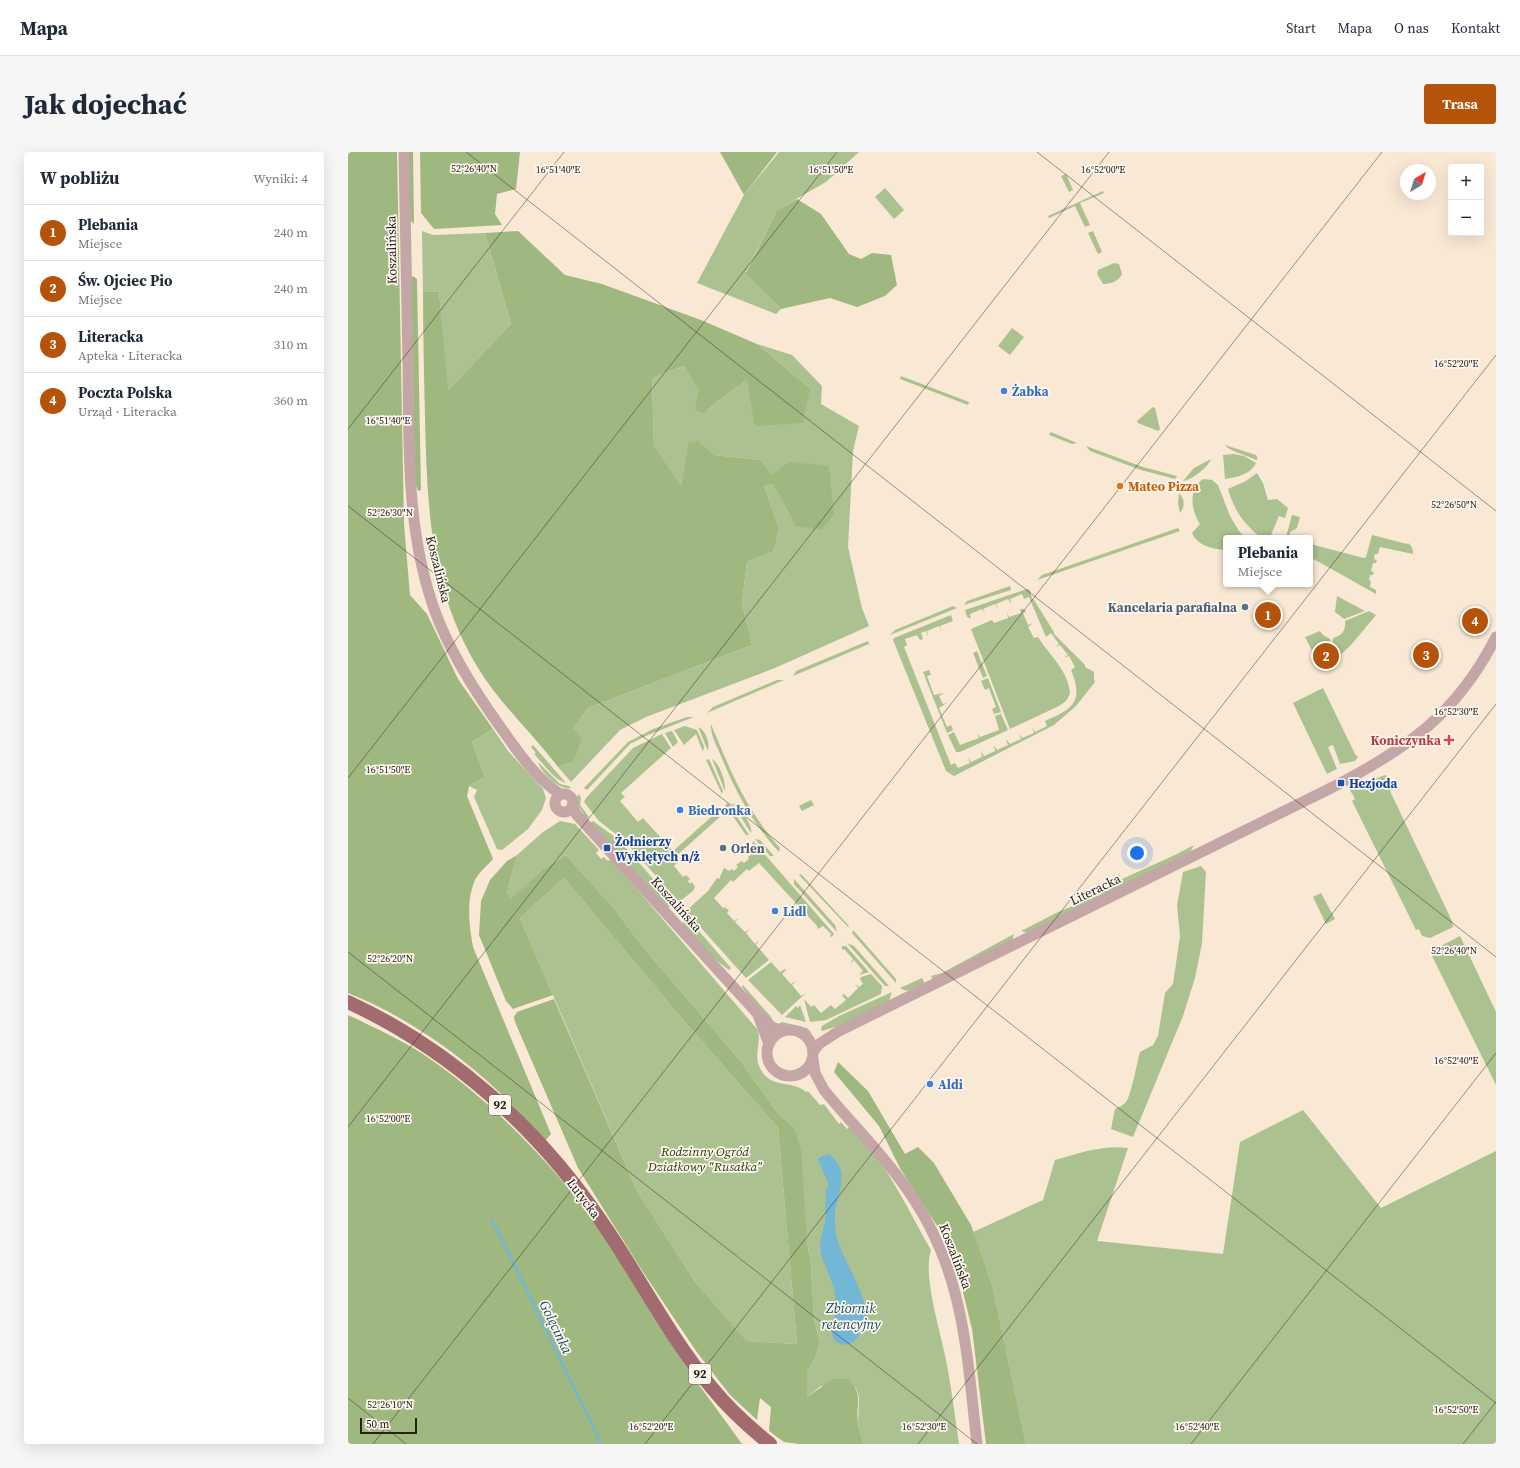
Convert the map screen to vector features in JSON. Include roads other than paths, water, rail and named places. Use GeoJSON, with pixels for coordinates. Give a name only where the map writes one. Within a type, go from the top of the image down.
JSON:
{"type":"FeatureCollection","features":[{"type":"Feature","properties":{"kind":"main road","name":"Lutycka"},"geometry":{"type":"LineString","coordinates":[[348,1002],[400,1028],[443,1057],[485,1090],[529,1133],[561,1169],[592,1208],[704,1379],[732,1410],[770,1444]]}},
{"type":"Feature","properties":{"kind":"street","name":"Koszalińska"},"geometry":{"type":"LineString","coordinates":[[404,152],[409,444],[412,504],[421,561],[436,614],[466,676],[508,737],[530,765],[557,793],[570,796],[572,801],[572,810],[757,1013],[772,1026],[782,1031]]}},
{"type":"Feature","properties":{"kind":"street","name":"Literacka"},"geometry":{"type":"LineString","coordinates":[[813,1056],[819,1044],[839,1031],[1376,765],[1418,736],[1451,705],[1472,678],[1496,637]]}},
{"type":"Feature","properties":{"kind":"street","name":"Koszalińska"},"geometry":{"type":"LineString","coordinates":[[757,1013],[769,1044]]}},
{"type":"Feature","properties":{"kind":"street"},"geometry":{"type":"LineString","coordinates":[[789,1030],[804,1035],[809,1040],[813,1056],[809,1067],[803,1072],[787,1076],[772,1067],[768,1059],[769,1044],[774,1036],[782,1031],[789,1030]]}},
{"type":"Feature","properties":{"kind":"street","name":"Literacka"},"geometry":{"type":"LineString","coordinates":[[804,1035],[815,1035],[839,1031]]}},
{"type":"Feature","properties":{"kind":"street","name":"Koszalińska"},"geometry":{"type":"LineString","coordinates":[[813,1056],[815,1072],[824,1090],[904,1185],[924,1216],[938,1242],[952,1279],[960,1311],[977,1444]]}},
{"type":"Feature","properties":{"kind":"street","name":"Koszalińska"},"geometry":{"type":"LineString","coordinates":[[795,1075],[808,1079],[824,1090]]}},
{"type":"Feature","properties":{"kind":"water","name":"Zbiornik retencyjny"},"geometry":{"type":"Polygon","coordinates":[[[829,1154],[839,1166],[842,1179],[835,1213],[836,1232],[839,1245],[864,1302],[866,1316],[863,1329],[854,1341],[846,1345],[835,1341],[832,1335],[836,1302],[834,1288],[821,1255],[820,1241],[825,1222],[826,1189],[829,1185],[818,1160],[820,1157],[829,1154]]]}},
{"type":"Feature","properties":{"kind":"waterway","name":"Golęcinka"},"geometry":{"type":"LineString","coordinates":[[492,1219],[598,1437],[598,1444]]}},
{"type":"Feature","properties":{"kind":"place","name":"Żabka"},"geometry":{"type":"Point","coordinates":[1004,391]}},
{"type":"Feature","properties":{"kind":"place","name":"Mateo Pizza"},"geometry":{"type":"Point","coordinates":[1120,486]}},
{"type":"Feature","properties":{"kind":"place","name":"Kancelaria parafialna"},"geometry":{"type":"Point","coordinates":[1245,607]}},
{"type":"Feature","properties":{"kind":"place","name":"Plebania"},"geometry":{"type":"Point","coordinates":[1268,615]}},
{"type":"Feature","properties":{"kind":"place","name":"Poczta Polska"},"geometry":{"type":"Point","coordinates":[1475,621]}},
{"type":"Feature","properties":{"kind":"place","name":"Literacka"},"geometry":{"type":"Point","coordinates":[1426,655]}},
{"type":"Feature","properties":{"kind":"place","name":"Św. Ojciec Pio"},"geometry":{"type":"Point","coordinates":[1326,656]}},
{"type":"Feature","properties":{"kind":"place","name":"Koniczynka"},"geometry":{"type":"Point","coordinates":[1449,740]}},
{"type":"Feature","properties":{"kind":"place","name":"Hezjoda"},"geometry":{"type":"Point","coordinates":[1341,783]}},
{"type":"Feature","properties":{"kind":"place","name":"Biedronka"},"geometry":{"type":"Point","coordinates":[680,810]}},
{"type":"Feature","properties":{"kind":"place","name":"Żołnierzy Wyklętych n/ż"},"geometry":{"type":"Point","coordinates":[607,848]}},
{"type":"Feature","properties":{"kind":"place","name":"Orlen"},"geometry":{"type":"Point","coordinates":[723,848]}},
{"type":"Feature","properties":{"kind":"place","name":"Lidl"},"geometry":{"type":"Point","coordinates":[775,911]}},
{"type":"Feature","properties":{"kind":"place","name":"Aldi"},"geometry":{"type":"Point","coordinates":[930,1084]}},
{"type":"Feature","properties":{"kind":"park label","name":"Rodzinny Ogród Działkowy \"Rusałka\""},"geometry":{"type":"Point","coordinates":[705,1158]}}]}
